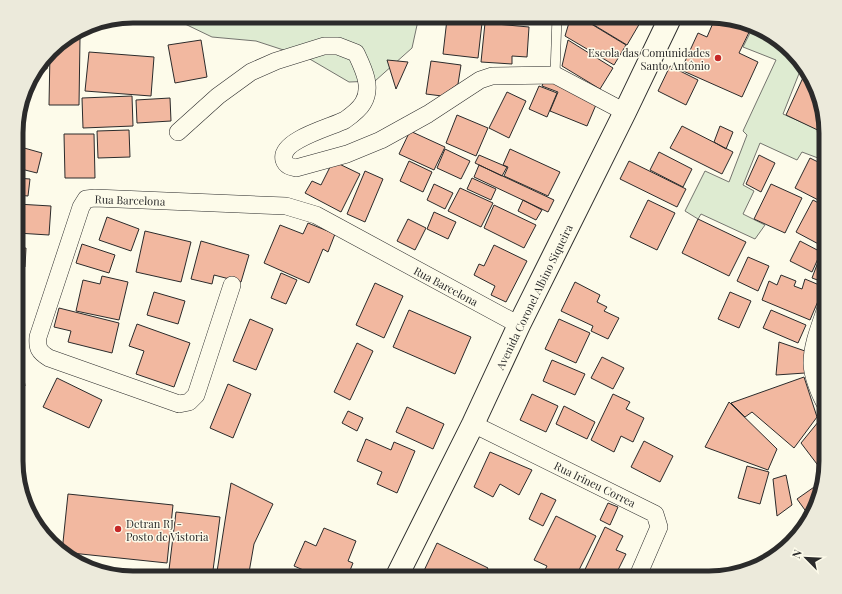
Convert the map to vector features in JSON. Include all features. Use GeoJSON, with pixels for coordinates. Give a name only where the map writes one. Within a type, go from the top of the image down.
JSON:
{"type":"FeatureCollection","features":[{"type":"Feature","properties":{"kind":"main road","name":"Avenida Coronel Albino Siqueira"},"geometry":{"type":"LineString","coordinates":[[400,571],[473,424],[519,325],[668,23]]}},
{"type":"Feature","properties":{"kind":"street"},"geometry":{"type":"LineString","coordinates":[[178,132],[218,96],[251,72],[276,61],[324,46],[338,46],[356,53],[365,72],[367,91],[364,102],[358,111],[344,120],[311,134],[289,147],[286,150],[284,159],[286,165],[290,167],[296,168],[347,154],[381,140],[428,114],[480,80],[492,76],[555,75],[625,112]]}},
{"type":"Feature","properties":{"kind":"street","name":"Rua Barcelona"},"geometry":{"type":"LineString","coordinates":[[232,285],[196,395],[189,402],[178,404],[49,358],[41,353],[37,346],[38,337],[81,207],[86,199],[95,198],[286,206],[316,215],[519,325]]}},
{"type":"Feature","properties":{"kind":"street"},"geometry":{"type":"LineString","coordinates":[[819,330],[812,364],[819,391]]}},
{"type":"Feature","properties":{"kind":"street","name":"Rua Irineu Correa"},"geometry":{"type":"LineString","coordinates":[[473,424],[655,514],[659,527],[640,571]]}},
{"type":"Feature","properties":{"kind":"lane"},"geometry":{"type":"LineString","coordinates":[[555,75],[557,23]]}},
{"type":"Feature","properties":{"kind":"green space"},"geometry":{"type":"Polygon","coordinates":[[[181,23],[417,23],[412,48],[375,81],[349,82],[308,58],[256,41],[212,37],[181,23]]]}},
{"type":"Feature","properties":{"kind":"green space"},"geometry":{"type":"Polygon","coordinates":[[[751,31],[782,50],[792,60],[800,71],[783,114],[819,130],[819,158],[802,152],[797,160],[760,143],[743,185],[754,191],[743,214],[765,225],[755,239],[701,214],[698,219],[685,211],[705,171],[729,182],[747,135],[743,131],[776,60],[743,47],[751,31]]]}},
{"type":"Feature","properties":{"kind":"building"},"geometry":{"type":"Polygon","coordinates":[[[447,23],[482,23],[478,58],[443,54],[447,23]]]}},
{"type":"Feature","properties":{"kind":"building"},"geometry":{"type":"Polygon","coordinates":[[[485,23],[529,27],[527,57],[512,56],[512,64],[481,62],[485,23]]]}},
{"type":"Feature","properties":{"kind":"building"},"geometry":{"type":"Polygon","coordinates":[[[569,23],[590,23],[626,45],[614,65],[565,36],[569,23]]]}},
{"type":"Feature","properties":{"kind":"building"},"geometry":{"type":"Polygon","coordinates":[[[591,23],[640,23],[627,45],[591,23]]]}},
{"type":"Feature","properties":{"kind":"building","name":"Escola das Comunidades Santo Antônio"},"geometry":{"type":"Polygon","coordinates":[[[713,23],[724,24],[750,31],[739,53],[758,62],[742,97],[681,70],[698,33],[707,37],[713,23]]]}},
{"type":"Feature","properties":{"kind":"building"},"geometry":{"type":"Polygon","coordinates":[[[80,38],[79,105],[49,105],[50,60],[60,50],[80,38]]]}},
{"type":"Feature","properties":{"kind":"building"},"geometry":{"type":"Polygon","coordinates":[[[201,40],[207,77],[175,83],[168,45],[201,40]]]}},
{"type":"Feature","properties":{"kind":"building"},"geometry":{"type":"Polygon","coordinates":[[[568,40],[613,68],[600,89],[562,66],[568,40]]]}},
{"type":"Feature","properties":{"kind":"building"},"geometry":{"type":"Polygon","coordinates":[[[89,52],[154,57],[151,96],[85,91],[89,52]]]}},
{"type":"Feature","properties":{"kind":"building"},"geometry":{"type":"Polygon","coordinates":[[[387,60],[408,62],[396,89],[387,60]]]}},
{"type":"Feature","properties":{"kind":"building"},"geometry":{"type":"Polygon","coordinates":[[[431,61],[461,65],[458,84],[442,96],[426,94],[431,61]]]}},
{"type":"Feature","properties":{"kind":"building"},"geometry":{"type":"Polygon","coordinates":[[[670,66],[698,80],[686,105],[658,91],[670,66]]]}},
{"type":"Feature","properties":{"kind":"building"},"geometry":{"type":"Polygon","coordinates":[[[804,76],[815,104],[819,131],[786,115],[804,76]]]}},
{"type":"Feature","properties":{"kind":"building"},"geometry":{"type":"Polygon","coordinates":[[[545,79],[598,100],[587,126],[550,111],[558,92],[542,86],[545,79]]]}},
{"type":"Feature","properties":{"kind":"building"},"geometry":{"type":"Polygon","coordinates":[[[539,86],[557,93],[547,117],[529,109],[539,86]]]}},
{"type":"Feature","properties":{"kind":"building"},"geometry":{"type":"Polygon","coordinates":[[[507,92],[526,101],[509,138],[489,128],[507,92]]]}},
{"type":"Feature","properties":{"kind":"building"},"geometry":{"type":"Polygon","coordinates":[[[132,96],[133,126],[83,128],[82,98],[132,96]]]}},
{"type":"Feature","properties":{"kind":"building"},"geometry":{"type":"Polygon","coordinates":[[[170,98],[171,121],[137,123],[136,100],[170,98]]]}},
{"type":"Feature","properties":{"kind":"building"},"geometry":{"type":"Polygon","coordinates":[[[457,115],[488,128],[476,156],[446,143],[457,115]]]}},
{"type":"Feature","properties":{"kind":"building"},"geometry":{"type":"Polygon","coordinates":[[[682,126],[733,152],[722,174],[670,148],[682,126]]]}},
{"type":"Feature","properties":{"kind":"building"},"geometry":{"type":"Polygon","coordinates":[[[720,126],[733,132],[726,149],[714,142],[720,126]]]}},
{"type":"Feature","properties":{"kind":"building"},"geometry":{"type":"Polygon","coordinates":[[[129,130],[130,157],[98,158],[97,131],[129,130]]]}},
{"type":"Feature","properties":{"kind":"building"},"geometry":{"type":"Polygon","coordinates":[[[410,131],[445,147],[434,170],[399,154],[410,131]]]}},
{"type":"Feature","properties":{"kind":"building"},"geometry":{"type":"Polygon","coordinates":[[[64,134],[94,134],[95,178],[65,178],[64,134]]]}},
{"type":"Feature","properties":{"kind":"building"},"geometry":{"type":"Polygon","coordinates":[[[23,148],[42,153],[37,173],[23,170],[23,148]]]}},
{"type":"Feature","properties":{"kind":"building"},"geometry":{"type":"Polygon","coordinates":[[[445,149],[470,161],[461,179],[437,168],[445,149]]]}},
{"type":"Feature","properties":{"kind":"building"},"geometry":{"type":"Polygon","coordinates":[[[510,149],[560,172],[548,196],[504,176],[508,167],[503,165],[510,149]]]}},
{"type":"Feature","properties":{"kind":"building"},"geometry":{"type":"Polygon","coordinates":[[[659,152],[692,169],[683,187],[650,170],[659,152]]]}},
{"type":"Feature","properties":{"kind":"building"},"geometry":{"type":"Polygon","coordinates":[[[479,155],[507,167],[502,176],[475,163],[479,155]]]}},
{"type":"Feature","properties":{"kind":"building"},"geometry":{"type":"Polygon","coordinates":[[[759,155],[775,163],[761,192],[746,184],[759,155]]]}},
{"type":"Feature","properties":{"kind":"building"},"geometry":{"type":"Polygon","coordinates":[[[810,158],[819,162],[819,200],[795,188],[810,158]]]}},
{"type":"Feature","properties":{"kind":"building"},"geometry":{"type":"Polygon","coordinates":[[[333,161],[360,174],[341,212],[305,193],[312,181],[321,185],[333,161]]]}},
{"type":"Feature","properties":{"kind":"building"},"geometry":{"type":"Polygon","coordinates":[[[409,161],[432,172],[423,192],[400,181],[409,161]]]}},
{"type":"Feature","properties":{"kind":"building"},"geometry":{"type":"Polygon","coordinates":[[[629,161],[686,189],[677,207],[620,179],[629,161]]]}},
{"type":"Feature","properties":{"kind":"building"},"geometry":{"type":"Polygon","coordinates":[[[479,165],[554,200],[548,212],[474,177],[479,165]]]}},
{"type":"Feature","properties":{"kind":"building"},"geometry":{"type":"Polygon","coordinates":[[[365,171],[383,179],[365,222],[347,214],[365,171]]]}},
{"type":"Feature","properties":{"kind":"building"},"geometry":{"type":"Polygon","coordinates":[[[23,178],[30,179],[28,196],[23,196],[23,178]]]}},
{"type":"Feature","properties":{"kind":"building"},"geometry":{"type":"Polygon","coordinates":[[[472,178],[496,189],[491,200],[467,189],[472,178]]]}},
{"type":"Feature","properties":{"kind":"building"},"geometry":{"type":"Polygon","coordinates":[[[434,184],[453,193],[445,209],[427,200],[434,184]]]}},
{"type":"Feature","properties":{"kind":"building"},"geometry":{"type":"Polygon","coordinates":[[[771,184],[802,198],[785,233],[754,219],[771,184]]]}},
{"type":"Feature","properties":{"kind":"building"},"geometry":{"type":"Polygon","coordinates":[[[460,188],[493,203],[481,227],[448,211],[460,188]]]}},
{"type":"Feature","properties":{"kind":"building"},"geometry":{"type":"Polygon","coordinates":[[[523,200],[542,210],[536,220],[518,211],[523,200]]]}},
{"type":"Feature","properties":{"kind":"building"},"geometry":{"type":"Polygon","coordinates":[[[648,200],[675,213],[657,250],[630,237],[648,200]]]}},
{"type":"Feature","properties":{"kind":"building"},"geometry":{"type":"Polygon","coordinates":[[[813,200],[819,203],[819,244],[796,232],[813,200]]]}},
{"type":"Feature","properties":{"kind":"building"},"geometry":{"type":"Polygon","coordinates":[[[23,204],[51,206],[49,235],[23,233],[23,204]]]}},
{"type":"Feature","properties":{"kind":"building"},"geometry":{"type":"Polygon","coordinates":[[[494,205],[536,225],[524,248],[484,228],[494,205]]]}},
{"type":"Feature","properties":{"kind":"building"},"geometry":{"type":"Polygon","coordinates":[[[434,212],[456,222],[448,239],[427,229],[434,212]]]}},
{"type":"Feature","properties":{"kind":"building"},"geometry":{"type":"Polygon","coordinates":[[[107,217],[139,229],[131,251],[99,240],[107,217]]]}},
{"type":"Feature","properties":{"kind":"building"},"geometry":{"type":"Polygon","coordinates":[[[408,219],[426,228],[415,250],[397,241],[408,219]]]}},
{"type":"Feature","properties":{"kind":"building"},"geometry":{"type":"Polygon","coordinates":[[[698,219],[746,242],[729,276],[682,253],[698,219]]]}},
{"type":"Feature","properties":{"kind":"building"},"geometry":{"type":"Polygon","coordinates":[[[308,223],[335,234],[328,252],[323,249],[309,283],[264,263],[280,225],[303,234],[308,223]]]}},
{"type":"Feature","properties":{"kind":"building"},"geometry":{"type":"Polygon","coordinates":[[[145,231],[191,242],[181,282],[136,272],[145,231]]]}},
{"type":"Feature","properties":{"kind":"building"},"geometry":{"type":"Polygon","coordinates":[[[201,241],[249,255],[241,282],[214,275],[212,284],[191,279],[201,241]]]}},
{"type":"Feature","properties":{"kind":"building"},"geometry":{"type":"Polygon","coordinates":[[[800,241],[819,251],[819,256],[812,272],[790,261],[800,241]]]}},
{"type":"Feature","properties":{"kind":"building"},"geometry":{"type":"Polygon","coordinates":[[[82,244],[115,255],[109,273],[76,263],[82,244]]]}},
{"type":"Feature","properties":{"kind":"building"},"geometry":{"type":"Polygon","coordinates":[[[494,245],[527,261],[506,302],[491,295],[495,286],[474,275],[479,264],[484,266],[494,245]]]}},
{"type":"Feature","properties":{"kind":"building"},"geometry":{"type":"Polygon","coordinates":[[[23,248],[26,248],[25,267],[23,267],[23,248]]]}},
{"type":"Feature","properties":{"kind":"building"},"geometry":{"type":"Polygon","coordinates":[[[748,257],[769,266],[758,291],[737,281],[748,257]]]}},
{"type":"Feature","properties":{"kind":"building"},"geometry":{"type":"Polygon","coordinates":[[[819,260],[819,281],[812,278],[819,260]]]}},
{"type":"Feature","properties":{"kind":"building"},"geometry":{"type":"Polygon","coordinates":[[[281,273],[297,280],[286,304],[271,298],[281,273]]]}},
{"type":"Feature","properties":{"kind":"building"},"geometry":{"type":"Polygon","coordinates":[[[781,275],[796,281],[794,286],[802,289],[805,279],[819,285],[819,299],[810,320],[762,300],[769,281],[777,285],[781,275]]]}},
{"type":"Feature","properties":{"kind":"building"},"geometry":{"type":"Polygon","coordinates":[[[102,276],[128,282],[119,320],[76,311],[83,280],[100,284],[102,276]]]}},
{"type":"Feature","properties":{"kind":"building"},"geometry":{"type":"Polygon","coordinates":[[[575,282],[600,295],[597,302],[607,307],[604,311],[619,318],[608,339],[591,331],[593,326],[561,311],[575,282]]]}},
{"type":"Feature","properties":{"kind":"building"},"geometry":{"type":"Polygon","coordinates":[[[375,283],[403,296],[384,338],[356,325],[375,283]]]}},
{"type":"Feature","properties":{"kind":"building"},"geometry":{"type":"Polygon","coordinates":[[[154,292],[185,301],[178,324],[147,315],[154,292]]]}},
{"type":"Feature","properties":{"kind":"building"},"geometry":{"type":"Polygon","coordinates":[[[730,292],[751,301],[739,328],[718,319],[730,292]]]}},
{"type":"Feature","properties":{"kind":"building"},"geometry":{"type":"Polygon","coordinates":[[[59,308],[119,323],[112,353],[68,342],[71,331],[54,327],[59,308]]]}},
{"type":"Feature","properties":{"kind":"building"},"geometry":{"type":"Polygon","coordinates":[[[409,310],[471,337],[455,374],[393,347],[409,310]]]}},
{"type":"Feature","properties":{"kind":"building"},"geometry":{"type":"Polygon","coordinates":[[[771,310],[806,325],[798,343],[763,328],[771,310]]]}},
{"type":"Feature","properties":{"kind":"building"},"geometry":{"type":"Polygon","coordinates":[[[250,319],[273,329],[256,370],[233,361],[250,319]]]}},
{"type":"Feature","properties":{"kind":"building"},"geometry":{"type":"Polygon","coordinates":[[[559,319],[590,333],[576,363],[545,349],[559,319]]]}},
{"type":"Feature","properties":{"kind":"building"},"geometry":{"type":"Polygon","coordinates":[[[137,324],[190,343],[174,387],[136,374],[144,351],[129,346],[137,324]]]}},
{"type":"Feature","properties":{"kind":"building"},"geometry":{"type":"Polygon","coordinates":[[[779,342],[805,351],[805,373],[776,375],[779,342]]]}},
{"type":"Feature","properties":{"kind":"building"},"geometry":{"type":"Polygon","coordinates":[[[357,343],[373,351],[350,400],[334,392],[357,343]]]}},
{"type":"Feature","properties":{"kind":"building"},"geometry":{"type":"Polygon","coordinates":[[[602,357],[624,368],[613,389],[591,378],[602,357]]]}},
{"type":"Feature","properties":{"kind":"building"},"geometry":{"type":"Polygon","coordinates":[[[552,360],[585,374],[575,395],[543,381],[552,360]]]}},
{"type":"Feature","properties":{"kind":"building"},"geometry":{"type":"Polygon","coordinates":[[[23,372],[25,386],[23,386],[23,372]]]}},
{"type":"Feature","properties":{"kind":"building"},"geometry":{"type":"Polygon","coordinates":[[[804,377],[817,417],[794,448],[752,412],[745,417],[731,403],[804,377]]]}},
{"type":"Feature","properties":{"kind":"building"},"geometry":{"type":"Polygon","coordinates":[[[57,378],[102,400],[89,428],[43,407],[57,378]]]}},
{"type":"Feature","properties":{"kind":"building"},"geometry":{"type":"Polygon","coordinates":[[[228,384],[251,394],[233,438],[210,428],[228,384]]]}},
{"type":"Feature","properties":{"kind":"building"},"geometry":{"type":"Polygon","coordinates":[[[532,394],[558,406],[546,432],[520,420],[532,394]]]}},
{"type":"Feature","properties":{"kind":"building"},"geometry":{"type":"Polygon","coordinates":[[[613,394],[630,402],[626,409],[644,418],[633,442],[621,436],[614,452],[591,440],[613,394]]]}},
{"type":"Feature","properties":{"kind":"building"},"geometry":{"type":"Polygon","coordinates":[[[729,402],[777,449],[768,470],[705,447],[729,402]]]}},
{"type":"Feature","properties":{"kind":"building"},"geometry":{"type":"Polygon","coordinates":[[[564,406],[595,422],[587,439],[556,424],[564,406]]]}},
{"type":"Feature","properties":{"kind":"building"},"geometry":{"type":"Polygon","coordinates":[[[407,407],[444,424],[433,449],[396,432],[407,407]]]}},
{"type":"Feature","properties":{"kind":"building"},"geometry":{"type":"Polygon","coordinates":[[[348,411],[363,418],[357,431],[342,423],[348,411]]]}},
{"type":"Feature","properties":{"kind":"building"},"geometry":{"type":"Polygon","coordinates":[[[819,421],[819,467],[801,443],[819,421]]]}},
{"type":"Feature","properties":{"kind":"building"},"geometry":{"type":"Polygon","coordinates":[[[366,439],[391,450],[394,442],[415,451],[397,493],[377,484],[382,472],[357,461],[366,439]]]}},
{"type":"Feature","properties":{"kind":"building"},"geometry":{"type":"Polygon","coordinates":[[[644,441],[673,456],[660,482],[631,467],[644,441]]]}},
{"type":"Feature","properties":{"kind":"building"},"geometry":{"type":"Polygon","coordinates":[[[490,452],[532,470],[519,495],[500,484],[493,497],[474,487],[490,452]]]}},
{"type":"Feature","properties":{"kind":"building"},"geometry":{"type":"Polygon","coordinates":[[[747,466],[769,472],[760,504],[738,498],[747,466]]]}},
{"type":"Feature","properties":{"kind":"building"},"geometry":{"type":"Polygon","coordinates":[[[786,475],[792,505],[777,516],[773,479],[786,475]]]}},
{"type":"Feature","properties":{"kind":"building"},"geometry":{"type":"Polygon","coordinates":[[[231,483],[273,504],[254,544],[249,571],[217,571],[231,483]]]}},
{"type":"Feature","properties":{"kind":"building"},"geometry":{"type":"Polygon","coordinates":[[[816,486],[807,512],[797,499],[816,486]]]}},
{"type":"Feature","properties":{"kind":"building"},"geometry":{"type":"Polygon","coordinates":[[[541,493],[556,500],[543,526],[529,519],[541,493]]]}},
{"type":"Feature","properties":{"kind":"building","name":"Detran RJ - Posto de Vistoria"},"geometry":{"type":"Polygon","coordinates":[[[68,494],[173,505],[167,563],[74,553],[63,546],[68,494]]]}},
{"type":"Feature","properties":{"kind":"building"},"geometry":{"type":"Polygon","coordinates":[[[608,503],[618,507],[610,525],[600,520],[608,503]]]}},
{"type":"Feature","properties":{"kind":"building"},"geometry":{"type":"Polygon","coordinates":[[[176,512],[220,517],[213,571],[169,571],[176,512]]]}},
{"type":"Feature","properties":{"kind":"building"},"geometry":{"type":"Polygon","coordinates":[[[556,516],[596,536],[578,571],[547,571],[545,570],[547,566],[534,560],[556,516]]]}},
{"type":"Feature","properties":{"kind":"building"},"geometry":{"type":"Polygon","coordinates":[[[605,527],[623,536],[616,550],[626,554],[618,571],[584,571],[605,527]]]}},
{"type":"Feature","properties":{"kind":"building"},"geometry":{"type":"Polygon","coordinates":[[[324,528],[356,541],[348,561],[353,563],[350,571],[306,571],[294,566],[305,541],[316,546],[324,528]]]}},
{"type":"Feature","properties":{"kind":"building"},"geometry":{"type":"Polygon","coordinates":[[[437,543],[488,568],[486,571],[424,571],[437,543]]]}},
{"type":"Feature","properties":{"kind":"place","name":"Escola das Comunidades Santo Antônio"},"geometry":{"type":"Point","coordinates":[718,58]}},
{"type":"Feature","properties":{"kind":"place","name":"Detran RJ - Posto de Vistoria"},"geometry":{"type":"Point","coordinates":[118,529]}}]}
